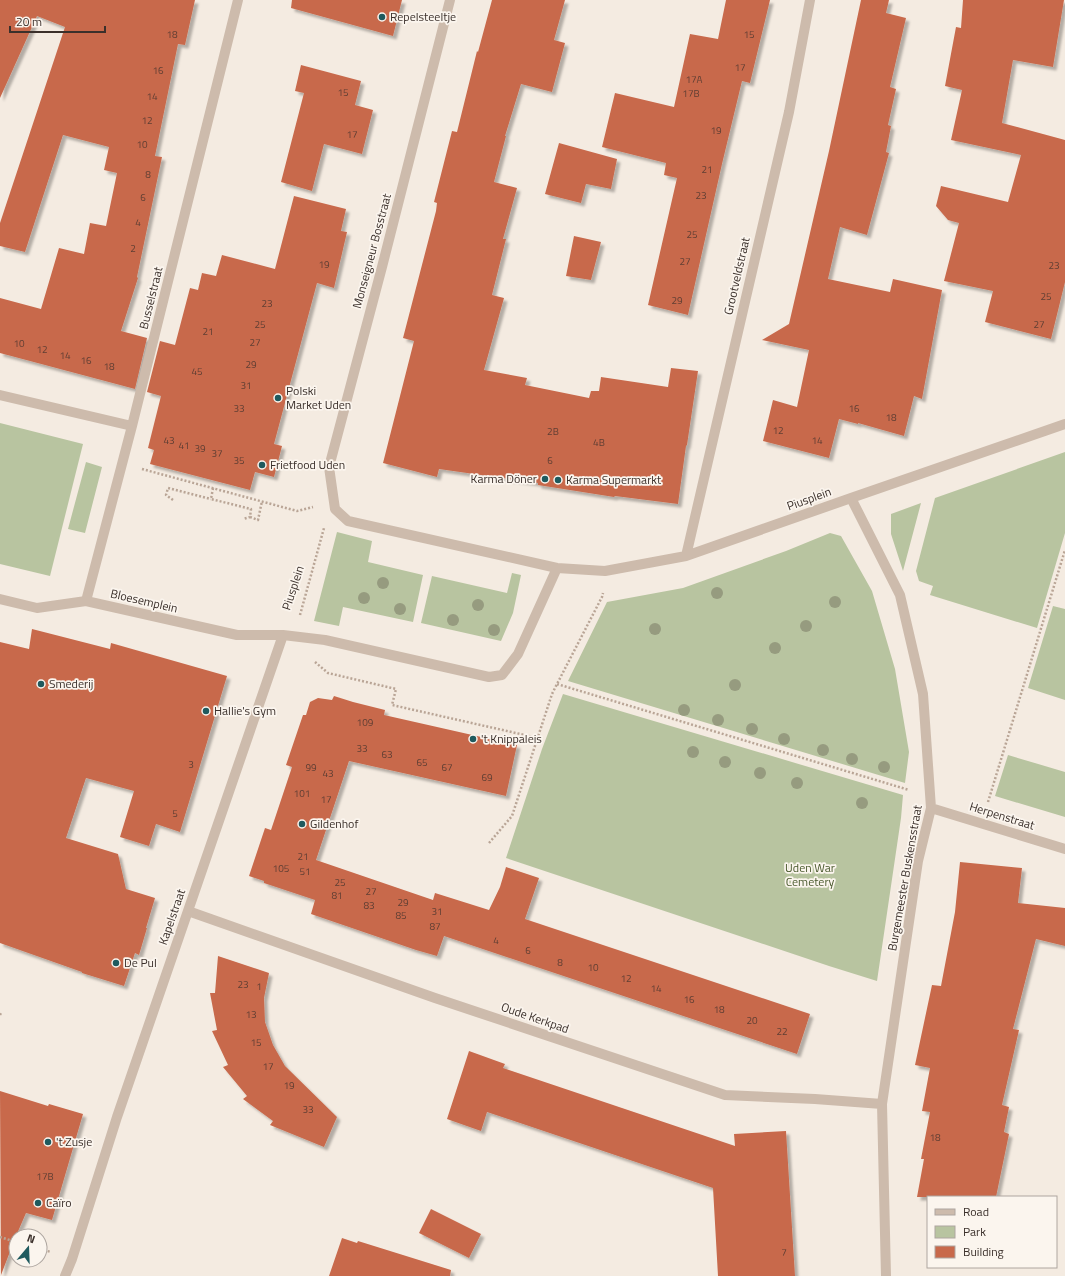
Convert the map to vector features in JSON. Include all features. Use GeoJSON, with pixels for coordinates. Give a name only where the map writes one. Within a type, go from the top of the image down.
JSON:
{"type":"FeatureCollection","features":[{"type":"Feature","properties":{"kind":"street","name":"Busselstraat"},"geometry":{"type":"LineString","coordinates":[[86,601],[123,463],[238,0]]}},
{"type":"Feature","properties":{"kind":"street","name":"Monseigneur Bosstraat"},"geometry":{"type":"LineString","coordinates":[[335,505],[329,467],[450,0]]}},
{"type":"Feature","properties":{"kind":"street","name":"Grootveldstraat"},"geometry":{"type":"LineString","coordinates":[[686,556],[788,112],[810,0]]}},
{"type":"Feature","properties":{"kind":"street"},"geometry":{"type":"LineString","coordinates":[[0,395],[132,426]]}},
{"type":"Feature","properties":{"kind":"street","name":"Piusplein"},"geometry":{"type":"LineString","coordinates":[[335,505],[348,521],[557,568],[605,571],[686,556],[1065,424]]}},
{"type":"Feature","properties":{"kind":"street","name":"Burgemeester Buskensstraat"},"geometry":{"type":"LineString","coordinates":[[851,498],[900,595],[923,694],[931,797],[931,808],[918,861],[882,1104],[886,1276]]}},
{"type":"Feature","properties":{"kind":"street"},"geometry":{"type":"LineString","coordinates":[[284,635],[325,640],[489,677],[502,675],[518,654],[557,568]]}},
{"type":"Feature","properties":{"kind":"street","name":"Bloesemplein"},"geometry":{"type":"LineString","coordinates":[[0,599],[37,608],[86,601],[237,635],[284,635]]}},
{"type":"Feature","properties":{"kind":"street","name":"Kapelstraat"},"geometry":{"type":"LineString","coordinates":[[65,1276],[72,1259],[117,1117],[284,635]]}},
{"type":"Feature","properties":{"kind":"street","name":"Herpenstraat"},"geometry":{"type":"LineString","coordinates":[[931,808],[1065,850]]}},
{"type":"Feature","properties":{"kind":"street","name":"Oude Kerkpad"},"geometry":{"type":"LineString","coordinates":[[188,911],[435,998],[724,1095],[882,1104]]}},
{"type":"Feature","properties":{"kind":"path"},"geometry":{"type":"LineString","coordinates":[[123,463],[298,511],[335,505]]}},
{"type":"Feature","properties":{"kind":"path"},"geometry":{"type":"LineString","coordinates":[[173,500],[166,495],[168,488],[251,509],[250,517]]}},
{"type":"Feature","properties":{"kind":"path"},"geometry":{"type":"LineString","coordinates":[[211,499],[213,488]]}},
{"type":"Feature","properties":{"kind":"path"},"geometry":{"type":"LineString","coordinates":[[243,520],[250,517],[258,520],[262,501]]}},
{"type":"Feature","properties":{"kind":"path","name":"Piusplein"},"geometry":{"type":"LineString","coordinates":[[284,635],[302,614],[326,522],[335,505]]}},
{"type":"Feature","properties":{"kind":"path"},"geometry":{"type":"LineString","coordinates":[[981,824],[1065,550]]}},
{"type":"Feature","properties":{"kind":"path"},"geometry":{"type":"LineString","coordinates":[[489,843],[512,816],[557,684],[602,597],[605,571]]}},
{"type":"Feature","properties":{"kind":"path"},"geometry":{"type":"LineString","coordinates":[[311,659],[328,673],[396,689],[392,705],[538,738]]}},
{"type":"Feature","properties":{"kind":"path"},"geometry":{"type":"LineString","coordinates":[[557,684],[931,797]]}},
{"type":"Feature","properties":{"kind":"green space"},"geometry":{"type":"Polygon","coordinates":[[[0,423],[83,444],[50,576],[0,564],[0,423]]]}},
{"type":"Feature","properties":{"kind":"green space"},"geometry":{"type":"Polygon","coordinates":[[[1065,452],[1065,533],[1037,628],[930,595],[933,586],[919,581],[916,571],[935,498],[1065,452]]]}},
{"type":"Feature","properties":{"kind":"green space"},"geometry":{"type":"Polygon","coordinates":[[[86,462],[102,467],[85,533],[68,529],[86,462]]]}},
{"type":"Feature","properties":{"kind":"green space"},"geometry":{"type":"Polygon","coordinates":[[[921,503],[903,571],[891,534],[891,514],[921,503]]]}},
{"type":"Feature","properties":{"kind":"green space"},"geometry":{"type":"Polygon","coordinates":[[[337,532],[372,541],[368,562],[423,575],[413,622],[343,607],[339,626],[314,621],[337,532]]]}},
{"type":"Feature","properties":{"kind":"green space"},"geometry":{"type":"Polygon","coordinates":[[[830,533],[841,536],[872,591],[895,669],[909,752],[905,783],[568,681],[607,602],[683,588],[786,551],[830,533]]]}},
{"type":"Feature","properties":{"kind":"green space"},"geometry":{"type":"Polygon","coordinates":[[[512,573],[521,575],[513,613],[501,641],[421,623],[432,576],[507,593],[512,573]]]}},
{"type":"Feature","properties":{"kind":"green space"},"geometry":{"type":"Polygon","coordinates":[[[1053,606],[1065,609],[1065,700],[1028,688],[1053,606]]]}},
{"type":"Feature","properties":{"kind":"green space","name":"Uden War Cemetery"},"geometry":{"type":"Polygon","coordinates":[[[563,694],[903,795],[901,818],[877,981],[506,858],[542,749],[563,694]]]}},
{"type":"Feature","properties":{"kind":"green space"},"geometry":{"type":"Polygon","coordinates":[[[1008,755],[1065,772],[1065,817],[995,796],[1008,755]]]}},
{"type":"Feature","properties":{"kind":"building"},"geometry":{"type":"Polygon","coordinates":[[[0,0],[195,0],[185,45],[178,44],[155,156],[162,157],[138,278],[121,331],[147,338],[135,389],[0,353],[0,298],[41,309],[59,248],[84,254],[90,223],[106,226],[117,173],[104,170],[109,147],[63,135],[25,252],[0,246],[0,223],[65,27],[37,16],[0,98],[0,0]]]}},
{"type":"Feature","properties":{"kind":"building"},"geometry":{"type":"Polygon","coordinates":[[[292,0],[402,0],[393,36],[291,8],[292,0]]]}},
{"type":"Feature","properties":{"kind":"building"},"geometry":{"type":"Polygon","coordinates":[[[492,0],[565,0],[554,40],[565,43],[552,92],[521,84],[505,136],[494,182],[517,188],[503,239],[506,239],[492,295],[504,298],[484,370],[527,378],[525,385],[589,398],[591,391],[599,391],[601,377],[668,387],[671,368],[698,371],[678,504],[614,497],[538,485],[538,483],[439,469],[437,477],[383,463],[414,341],[403,338],[436,211],[437,203],[434,202],[452,131],[457,132],[477,51],[478,52],[492,0]]]}},
{"type":"Feature","properties":{"kind":"building"},"geometry":{"type":"Polygon","coordinates":[[[726,0],[770,0],[750,83],[742,81],[688,315],[648,305],[677,178],[664,175],[666,163],[602,147],[615,93],[674,107],[690,34],[718,39],[726,0]]]}},
{"type":"Feature","properties":{"kind":"building"},"geometry":{"type":"Polygon","coordinates":[[[861,0],[889,0],[886,13],[906,18],[890,87],[896,89],[888,125],[891,126],[886,152],[889,153],[867,235],[840,227],[828,279],[890,292],[893,279],[942,290],[922,399],[914,396],[904,436],[839,419],[829,458],[763,441],[773,400],[797,407],[809,350],[762,340],[789,324],[829,151],[861,0]]]}},
{"type":"Feature","properties":{"kind":"building"},"geometry":{"type":"Polygon","coordinates":[[[963,0],[1064,0],[1053,67],[1013,60],[1002,123],[1065,140],[1065,282],[1051,339],[985,322],[993,291],[944,281],[959,223],[948,220],[936,206],[941,186],[1008,202],[1021,155],[951,140],[962,90],[945,86],[956,27],[961,28],[963,0]]]}},
{"type":"Feature","properties":{"kind":"building"},"geometry":{"type":"Polygon","coordinates":[[[301,65],[361,81],[355,105],[373,110],[362,154],[324,144],[312,191],[281,182],[304,93],[295,91],[301,65]]]}},
{"type":"Feature","properties":{"kind":"building"},"geometry":{"type":"Polygon","coordinates":[[[559,143],[617,159],[611,189],[586,184],[581,203],[545,194],[559,143]]]}},
{"type":"Feature","properties":{"kind":"building"},"geometry":{"type":"Polygon","coordinates":[[[294,196],[346,209],[341,231],[347,232],[334,288],[317,283],[274,444],[282,446],[274,477],[255,472],[250,490],[150,464],[154,450],[148,448],[161,396],[147,392],[160,341],[175,345],[190,288],[198,290],[202,273],[216,276],[222,255],[275,269],[294,196]]]}},
{"type":"Feature","properties":{"kind":"building"},"geometry":{"type":"Polygon","coordinates":[[[574,236],[601,242],[591,280],[566,276],[574,236]]]}},
{"type":"Feature","properties":{"kind":"building"},"geometry":{"type":"Polygon","coordinates":[[[32,629],[110,649],[111,643],[227,676],[180,832],[156,824],[149,846],[120,837],[134,791],[86,778],[66,838],[118,854],[126,889],[155,898],[139,955],[135,953],[124,986],[82,973],[0,943],[0,642],[29,649],[32,629]]]}},
{"type":"Feature","properties":{"kind":"building"},"geometry":{"type":"Polygon","coordinates":[[[334,696],[385,710],[384,715],[517,745],[506,796],[349,761],[316,860],[433,900],[435,893],[489,910],[500,887],[506,867],[539,878],[525,919],[810,1014],[797,1054],[444,936],[437,956],[416,950],[311,914],[315,900],[264,883],[264,881],[249,876],[265,828],[271,830],[292,767],[286,765],[303,715],[306,715],[310,702],[318,698],[332,700],[334,696]]]}},
{"type":"Feature","properties":{"kind":"building"},"geometry":{"type":"Polygon","coordinates":[[[960,862],[1022,868],[1018,903],[1065,908],[1065,946],[1036,939],[1013,1029],[1019,1030],[1002,1105],[1009,1107],[1004,1132],[1009,1134],[996,1196],[917,1197],[924,1159],[921,1159],[930,1112],[922,1111],[930,1068],[915,1065],[932,985],[941,986],[955,912],[960,862]]]}},
{"type":"Feature","properties":{"kind":"building"},"geometry":{"type":"Polygon","coordinates":[[[218,956],[269,973],[264,998],[265,1022],[273,1045],[285,1066],[337,1117],[324,1147],[270,1125],[273,1121],[243,1099],[247,1096],[223,1067],[228,1065],[212,1031],[217,1030],[210,993],[215,993],[218,956]]]}},
{"type":"Feature","properties":{"kind":"building"},"geometry":{"type":"Polygon","coordinates":[[[469,1051],[505,1064],[503,1068],[735,1146],[734,1134],[786,1131],[795,1276],[718,1276],[713,1188],[487,1112],[481,1131],[447,1119],[469,1051]]]}},
{"type":"Feature","properties":{"kind":"building"},"geometry":{"type":"Polygon","coordinates":[[[0,1091],[48,1106],[49,1104],[83,1114],[52,1220],[26,1213],[19,1228],[8,1228],[8,1257],[1,1275],[0,1091]]]}},
{"type":"Feature","properties":{"kind":"building"},"geometry":{"type":"Polygon","coordinates":[[[431,1209],[481,1234],[469,1258],[419,1233],[431,1209]]]}},
{"type":"Feature","properties":{"kind":"building"},"geometry":{"type":"Polygon","coordinates":[[[342,1238],[357,1243],[358,1241],[451,1270],[450,1276],[329,1276],[342,1238]]]}},
{"type":"Feature","properties":{"kind":"place","name":"Repelsteeltje"},"geometry":{"type":"Point","coordinates":[382,17]}},
{"type":"Feature","properties":{"kind":"place","name":"Polski Market Uden"},"geometry":{"type":"Point","coordinates":[278,398]}},
{"type":"Feature","properties":{"kind":"place","name":"Frietfood Uden"},"geometry":{"type":"Point","coordinates":[262,465]}},
{"type":"Feature","properties":{"kind":"place","name":"Karma Döner"},"geometry":{"type":"Point","coordinates":[545,479]}},
{"type":"Feature","properties":{"kind":"place","name":"Karma Supermarkt"},"geometry":{"type":"Point","coordinates":[558,480]}},
{"type":"Feature","properties":{"kind":"place","name":"Smederij"},"geometry":{"type":"Point","coordinates":[41,684]}},
{"type":"Feature","properties":{"kind":"place","name":"Hallie's Gym"},"geometry":{"type":"Point","coordinates":[206,711]}},
{"type":"Feature","properties":{"kind":"place","name":"'t Knippaleis"},"geometry":{"type":"Point","coordinates":[473,739]}},
{"type":"Feature","properties":{"kind":"place","name":"Gildenhof"},"geometry":{"type":"Point","coordinates":[302,824]}},
{"type":"Feature","properties":{"kind":"place","name":"De Pul"},"geometry":{"type":"Point","coordinates":[116,963]}},
{"type":"Feature","properties":{"kind":"place","name":"'t Zusje"},"geometry":{"type":"Point","coordinates":[48,1142]}},
{"type":"Feature","properties":{"kind":"place","name":"Caïro"},"geometry":{"type":"Point","coordinates":[38,1203]}}]}
